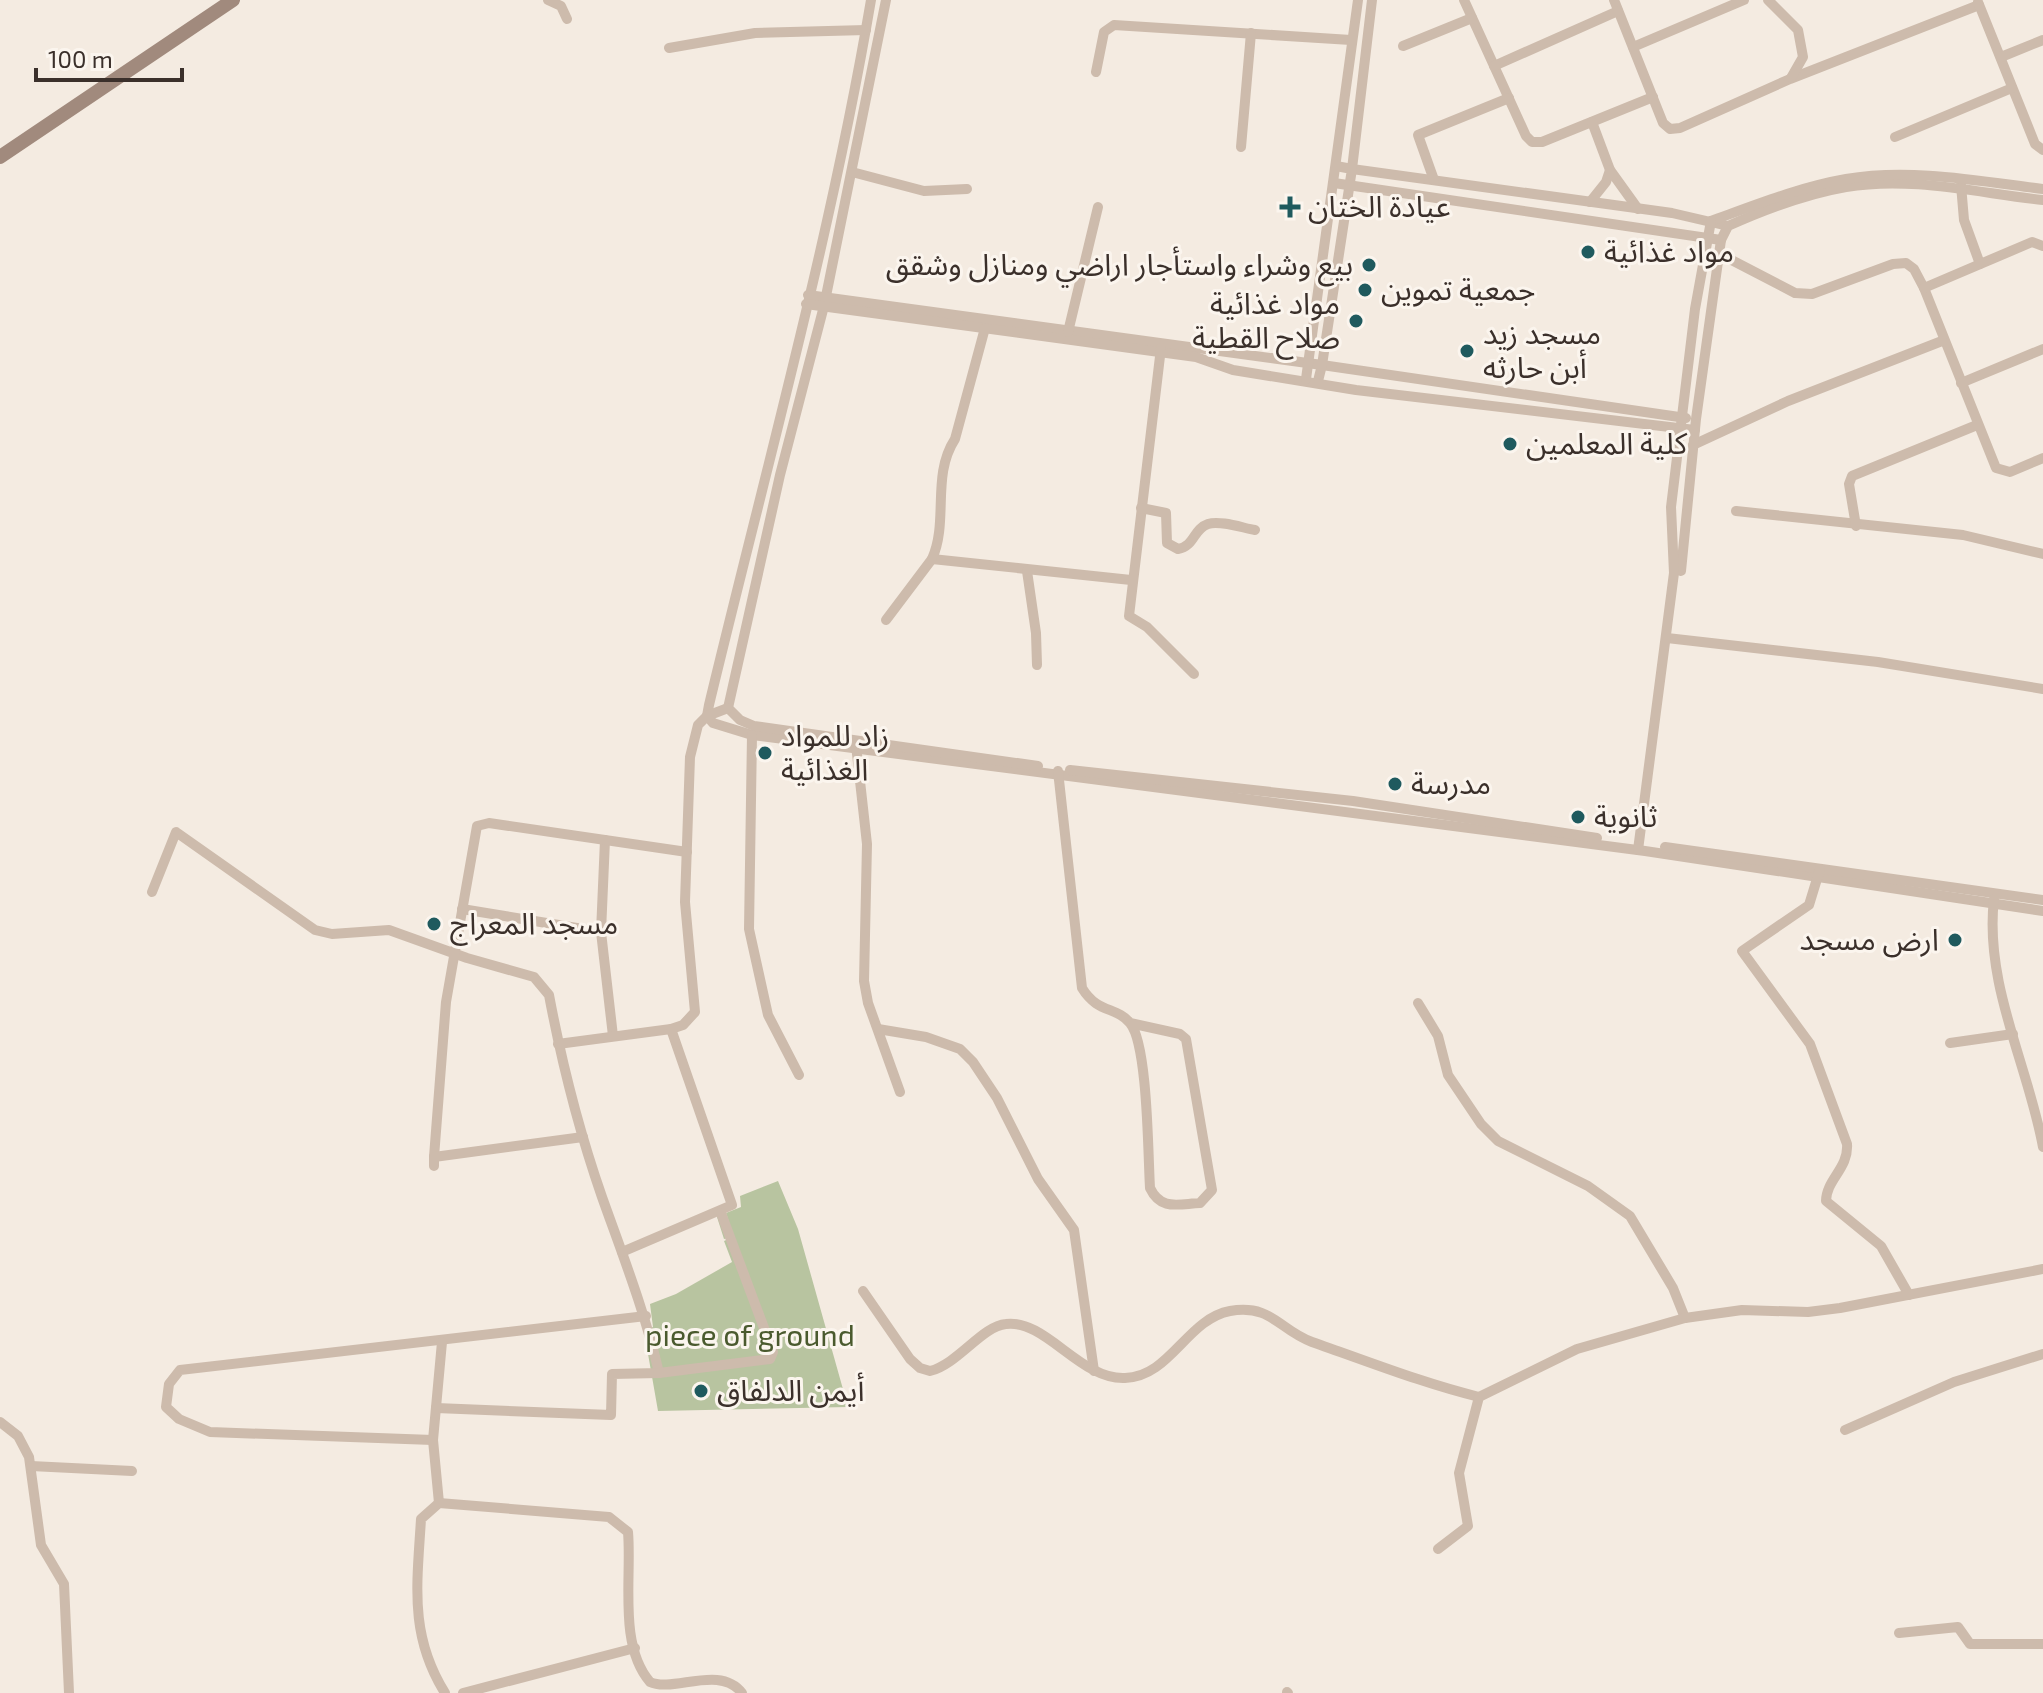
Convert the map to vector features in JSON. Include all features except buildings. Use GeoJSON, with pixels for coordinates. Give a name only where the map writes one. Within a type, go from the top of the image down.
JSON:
{"type":"FeatureCollection","features":[{"type":"Feature","properties":{"kind":"main road"},"geometry":{"type":"LineString","coordinates":[[0,157],[233,0]]}},
{"type":"Feature","properties":{"kind":"street"},"geometry":{"type":"LineString","coordinates":[[548,0],[561,6],[567,19]]}},
{"type":"Feature","properties":{"kind":"street"},"geometry":{"type":"LineString","coordinates":[[558,1044],[671,1029],[683,1025],[695,1012],[685,902],[693,732],[707,716],[807,300],[871,0]]}},
{"type":"Feature","properties":{"kind":"street"},"geometry":{"type":"LineString","coordinates":[[728,708],[780,475],[825,301],[886,0]]}},
{"type":"Feature","properties":{"kind":"street"},"geometry":{"type":"LineString","coordinates":[[1306,379],[1358,0]]}},
{"type":"Feature","properties":{"kind":"street"},"geometry":{"type":"LineString","coordinates":[[1318,381],[1352,169],[1372,0]]}},
{"type":"Feature","properties":{"kind":"street"},"geometry":{"type":"LineString","coordinates":[[1464,0],[1526,136],[1535,143],[1653,97]]}},
{"type":"Feature","properties":{"kind":"street"},"geometry":{"type":"LineString","coordinates":[[1633,47],[1744,0]]}},
{"type":"Feature","properties":{"kind":"street"},"geometry":{"type":"LineString","coordinates":[[1768,0],[1798,30],[1803,49],[1800,65],[1790,79]]}},
{"type":"Feature","properties":{"kind":"street"},"geometry":{"type":"LineString","coordinates":[[1494,66],[1616,6],[1663,123],[1670,129],[1680,128],[1978,2],[2035,144],[2043,150]]}},
{"type":"Feature","properties":{"kind":"street"},"geometry":{"type":"LineString","coordinates":[[1403,46],[1472,18]]}},
{"type":"Feature","properties":{"kind":"street"},"geometry":{"type":"LineString","coordinates":[[1096,72],[1104,32],[1114,25],[1351,40]]}},
{"type":"Feature","properties":{"kind":"street"},"geometry":{"type":"LineString","coordinates":[[669,48],[755,33],[866,30]]}},
{"type":"Feature","properties":{"kind":"street"},"geometry":{"type":"LineString","coordinates":[[1241,147],[1251,33]]}},
{"type":"Feature","properties":{"kind":"street"},"geometry":{"type":"LineString","coordinates":[[2001,57],[2043,40]]}},
{"type":"Feature","properties":{"kind":"street"},"geometry":{"type":"LineString","coordinates":[[1895,137],[2012,88]]}},
{"type":"Feature","properties":{"kind":"street"},"geometry":{"type":"LineString","coordinates":[[1434,180],[1418,135],[1509,98]]}},
{"type":"Feature","properties":{"kind":"street"},"geometry":{"type":"LineString","coordinates":[[1592,122],[1610,170],[1638,209]]}},
{"type":"Feature","properties":{"kind":"street"},"geometry":{"type":"LineString","coordinates":[[1336,166],[1638,209],[1728,226],[1778,205],[1847,187],[1900,183],[2043,189]]}},
{"type":"Feature","properties":{"kind":"street"},"geometry":{"type":"LineString","coordinates":[[1590,202],[1606,182],[1610,170]]}},
{"type":"Feature","properties":{"kind":"street"},"geometry":{"type":"LineString","coordinates":[[852,172],[924,191],[967,189]]}},
{"type":"Feature","properties":{"kind":"street"},"geometry":{"type":"LineString","coordinates":[[1711,221],[1807,188],[1847,179],[1903,175],[2043,200]]}},
{"type":"Feature","properties":{"kind":"street"},"geometry":{"type":"LineString","coordinates":[[1334,183],[1721,240]]}},
{"type":"Feature","properties":{"kind":"street"},"geometry":{"type":"LineString","coordinates":[[1961,185],[1964,220],[1980,264]]}},
{"type":"Feature","properties":{"kind":"street"},"geometry":{"type":"LineString","coordinates":[[1068,332],[1098,207]]}},
{"type":"Feature","properties":{"kind":"street"},"geometry":{"type":"LineString","coordinates":[[1670,638],[1675,556],[1671,507],[1706,236],[1711,221]]}},
{"type":"Feature","properties":{"kind":"street"},"geometry":{"type":"LineString","coordinates":[[1642,847],[1721,240],[1728,226]]}},
{"type":"Feature","properties":{"kind":"street"},"geometry":{"type":"LineString","coordinates":[[1924,288],[2032,242],[2043,246]]}},
{"type":"Feature","properties":{"kind":"street"},"geometry":{"type":"LineString","coordinates":[[1720,254],[1795,293],[1812,294],[1893,264],[1906,263],[1914,269],[1924,288],[1942,341],[1996,468],[2010,472],[2043,458]]}},
{"type":"Feature","properties":{"kind":"street"},"geometry":{"type":"LineString","coordinates":[[807,300],[1068,332],[1161,348],[1233,370],[1306,379],[1356,390],[1696,424]]}},
{"type":"Feature","properties":{"kind":"street"},"geometry":{"type":"LineString","coordinates":[[825,301],[985,328],[1309,363],[1682,423]]}},
{"type":"Feature","properties":{"kind":"street"},"geometry":{"type":"LineString","coordinates":[[886,620],[932,559],[938,542],[940,478],[946,450],[955,439],[985,328]]}},
{"type":"Feature","properties":{"kind":"street"},"geometry":{"type":"LineString","coordinates":[[1693,445],[1788,401],[1942,341]]}},
{"type":"Feature","properties":{"kind":"street"},"geometry":{"type":"LineString","coordinates":[[1161,348],[1129,616],[1147,627],[1194,674]]}},
{"type":"Feature","properties":{"kind":"street"},"geometry":{"type":"LineString","coordinates":[[1961,383],[2043,349]]}},
{"type":"Feature","properties":{"kind":"street"},"geometry":{"type":"LineString","coordinates":[[1856,526],[1849,484],[1852,476],[1977,425]]}},
{"type":"Feature","properties":{"kind":"street"},"geometry":{"type":"LineString","coordinates":[[1141,508],[1166,513],[1167,543],[1178,549],[1191,544],[1201,529],[1211,523],[1255,530]]}},
{"type":"Feature","properties":{"kind":"street"},"geometry":{"type":"LineString","coordinates":[[1736,511],[1963,535],[2043,554]]}},
{"type":"Feature","properties":{"kind":"street"},"geometry":{"type":"LineString","coordinates":[[932,559],[1131,580]]}},
{"type":"Feature","properties":{"kind":"street"},"geometry":{"type":"LineString","coordinates":[[1027,571],[1037,665]]}},
{"type":"Feature","properties":{"kind":"street"},"geometry":{"type":"LineString","coordinates":[[1670,638],[1878,662],[2043,689]]}},
{"type":"Feature","properties":{"kind":"street"},"geometry":{"type":"LineString","coordinates":[[707,716],[728,708]]}},
{"type":"Feature","properties":{"kind":"street"},"geometry":{"type":"LineString","coordinates":[[728,708],[740,720],[754,726],[856,747]]}},
{"type":"Feature","properties":{"kind":"street"},"geometry":{"type":"LineString","coordinates":[[707,716],[713,723],[752,735],[2043,900]]}},
{"type":"Feature","properties":{"kind":"street"},"geometry":{"type":"LineString","coordinates":[[752,735],[749,929],[768,1015],[799,1075]]}},
{"type":"Feature","properties":{"kind":"street"},"geometry":{"type":"LineString","coordinates":[[856,747],[867,844],[864,981],[900,1092]]}},
{"type":"Feature","properties":{"kind":"street"},"geometry":{"type":"LineString","coordinates":[[1058,772],[1082,988],[1091,1002],[1130,1023],[1180,1034],[1186,1039],[1212,1190],[1200,1203],[1164,1205],[1156,1200],[1150,1188],[1141,1054],[1130,1023]]}},
{"type":"Feature","properties":{"kind":"street"},"geometry":{"type":"LineString","coordinates":[[583,1137],[434,1162],[446,1002],[475,830],[481,824],[687,852]]}},
{"type":"Feature","properties":{"kind":"street"},"geometry":{"type":"LineString","coordinates":[[152,892],[176,832],[315,930],[332,934],[389,930],[455,954],[534,977],[543,985],[549,995],[558,1044],[583,1137],[646,1316],[659,1373]]}},
{"type":"Feature","properties":{"kind":"street"},"geometry":{"type":"LineString","coordinates":[[605,840],[601,932],[613,1036]]}},
{"type":"Feature","properties":{"kind":"street"},"geometry":{"type":"LineString","coordinates":[[1820,871],[1994,906],[2043,911]]}},
{"type":"Feature","properties":{"kind":"street"},"geometry":{"type":"LineString","coordinates":[[1820,871],[1809,905],[1742,951],[1810,1044],[1847,1144],[1847,1160],[1827,1192],[1826,1201],[1881,1246],[1909,1295]]}},
{"type":"Feature","properties":{"kind":"street"},"geometry":{"type":"LineString","coordinates":[[1995,893],[1995,958],[2043,1147]]}},
{"type":"Feature","properties":{"kind":"street"},"geometry":{"type":"LineString","coordinates":[[462,909],[601,932]]}},
{"type":"Feature","properties":{"kind":"street"},"geometry":{"type":"LineString","coordinates":[[1418,1003],[1438,1036],[1448,1075],[1481,1124],[1498,1141],[1588,1186],[1630,1216],[1673,1288],[1685,1318]]}},
{"type":"Feature","properties":{"kind":"street"},"geometry":{"type":"LineString","coordinates":[[622,1252],[721,1213],[732,1205],[671,1029]]}},
{"type":"Feature","properties":{"kind":"street"},"geometry":{"type":"LineString","coordinates":[[878,1029],[926,1037],[960,1049],[973,1062],[997,1098],[1038,1179],[1074,1230],[1094,1371]]}},
{"type":"Feature","properties":{"kind":"street"},"geometry":{"type":"LineString","coordinates":[[1950,1043],[2013,1034]]}},
{"type":"Feature","properties":{"kind":"street"},"geometry":{"type":"LineString","coordinates":[[2031,1094],[2043,1098]]}},
{"type":"Feature","properties":{"kind":"street"},"geometry":{"type":"LineString","coordinates":[[436,1408],[611,1415],[612,1374],[659,1373],[770,1359],[772,1355],[721,1213]]}},
{"type":"Feature","properties":{"kind":"street"},"geometry":{"type":"LineString","coordinates":[[863,1291],[920,1368],[934,1371],[999,1325],[1016,1324],[1094,1371],[1117,1378],[1140,1376],[1156,1367],[1210,1319],[1234,1310],[1277,1318],[1312,1342],[1479,1397],[1577,1349],[1685,1318],[1742,1310],[1808,1312],[2043,1269]]}},
{"type":"Feature","properties":{"kind":"street"},"geometry":{"type":"LineString","coordinates":[[433,1440],[210,1432],[179,1419],[166,1407],[166,1393],[180,1370],[646,1316]]}},
{"type":"Feature","properties":{"kind":"street"},"geometry":{"type":"LineString","coordinates":[[439,1503],[433,1440],[442,1342]]}},
{"type":"Feature","properties":{"kind":"street"},"geometry":{"type":"LineString","coordinates":[[1845,1430],[1954,1382],[2043,1354]]}},
{"type":"Feature","properties":{"kind":"street"},"geometry":{"type":"LineString","coordinates":[[1438,1549],[1468,1526],[1460,1465],[1479,1397]]}},
{"type":"Feature","properties":{"kind":"street"},"geometry":{"type":"LineString","coordinates":[[0,1422],[18,1436],[31,1466],[41,1545],[64,1584],[69,1693]]}},
{"type":"Feature","properties":{"kind":"street"},"geometry":{"type":"LineString","coordinates":[[31,1466],[132,1471]]}},
{"type":"Feature","properties":{"kind":"street"},"geometry":{"type":"LineString","coordinates":[[445,1693],[429,1669],[418,1621],[416,1578],[421,1519],[439,1503],[609,1517],[619,1522],[628,1532],[635,1648],[645,1673],[657,1688],[670,1690],[716,1682],[732,1685],[742,1693]]}},
{"type":"Feature","properties":{"kind":"street"},"geometry":{"type":"LineString","coordinates":[[1899,1633],[1958,1627],[1970,1644],[2043,1644]]}},
{"type":"Feature","properties":{"kind":"street"},"geometry":{"type":"LineString","coordinates":[[463,1693],[635,1648]]}},
{"type":"Feature","properties":{"kind":"green space","name":"piece of ground"},"geometry":{"type":"Polygon","coordinates":[[[778,1181],[798,1229],[848,1407],[658,1411],[644,1331],[653,1327],[650,1304],[676,1294],[732,1262],[724,1241],[735,1236],[724,1239],[717,1217],[725,1214],[729,1222],[726,1213],[741,1207],[740,1196],[778,1181]]]}},
{"type":"Feature","properties":{"kind":"place","name":"عيادة الختان"},"geometry":{"type":"Point","coordinates":[1290,207]}},
{"type":"Feature","properties":{"kind":"place","name":"مواد غذائية"},"geometry":{"type":"Point","coordinates":[1588,252]}},
{"type":"Feature","properties":{"kind":"place","name":"بيع وشراء واستأجار اراضي ومنازل وشقق"},"geometry":{"type":"Point","coordinates":[1369,265]}},
{"type":"Feature","properties":{"kind":"place","name":"جمعية تموين"},"geometry":{"type":"Point","coordinates":[1365,290]}},
{"type":"Feature","properties":{"kind":"place","name":"مواد غذائية صلاح القطية"},"geometry":{"type":"Point","coordinates":[1356,321]}},
{"type":"Feature","properties":{"kind":"place","name":"مسجد زيد أبن حارثه"},"geometry":{"type":"Point","coordinates":[1467,351]}},
{"type":"Feature","properties":{"kind":"place","name":"كلية المعلمين"},"geometry":{"type":"Point","coordinates":[1510,444]}},
{"type":"Feature","properties":{"kind":"place","name":"زاد للمواد الغذائية"},"geometry":{"type":"Point","coordinates":[765,753]}},
{"type":"Feature","properties":{"kind":"place","name":"مدرسة"},"geometry":{"type":"Point","coordinates":[1395,784]}},
{"type":"Feature","properties":{"kind":"place","name":"ثانوية"},"geometry":{"type":"Point","coordinates":[1578,817]}},
{"type":"Feature","properties":{"kind":"place","name":"مسجد المعراج"},"geometry":{"type":"Point","coordinates":[434,924]}},
{"type":"Feature","properties":{"kind":"place","name":"ارض مسجد"},"geometry":{"type":"Point","coordinates":[1955,940]}},
{"type":"Feature","properties":{"kind":"place","name":"أيمن الدلفاق"},"geometry":{"type":"Point","coordinates":[701,1391]}}]}
